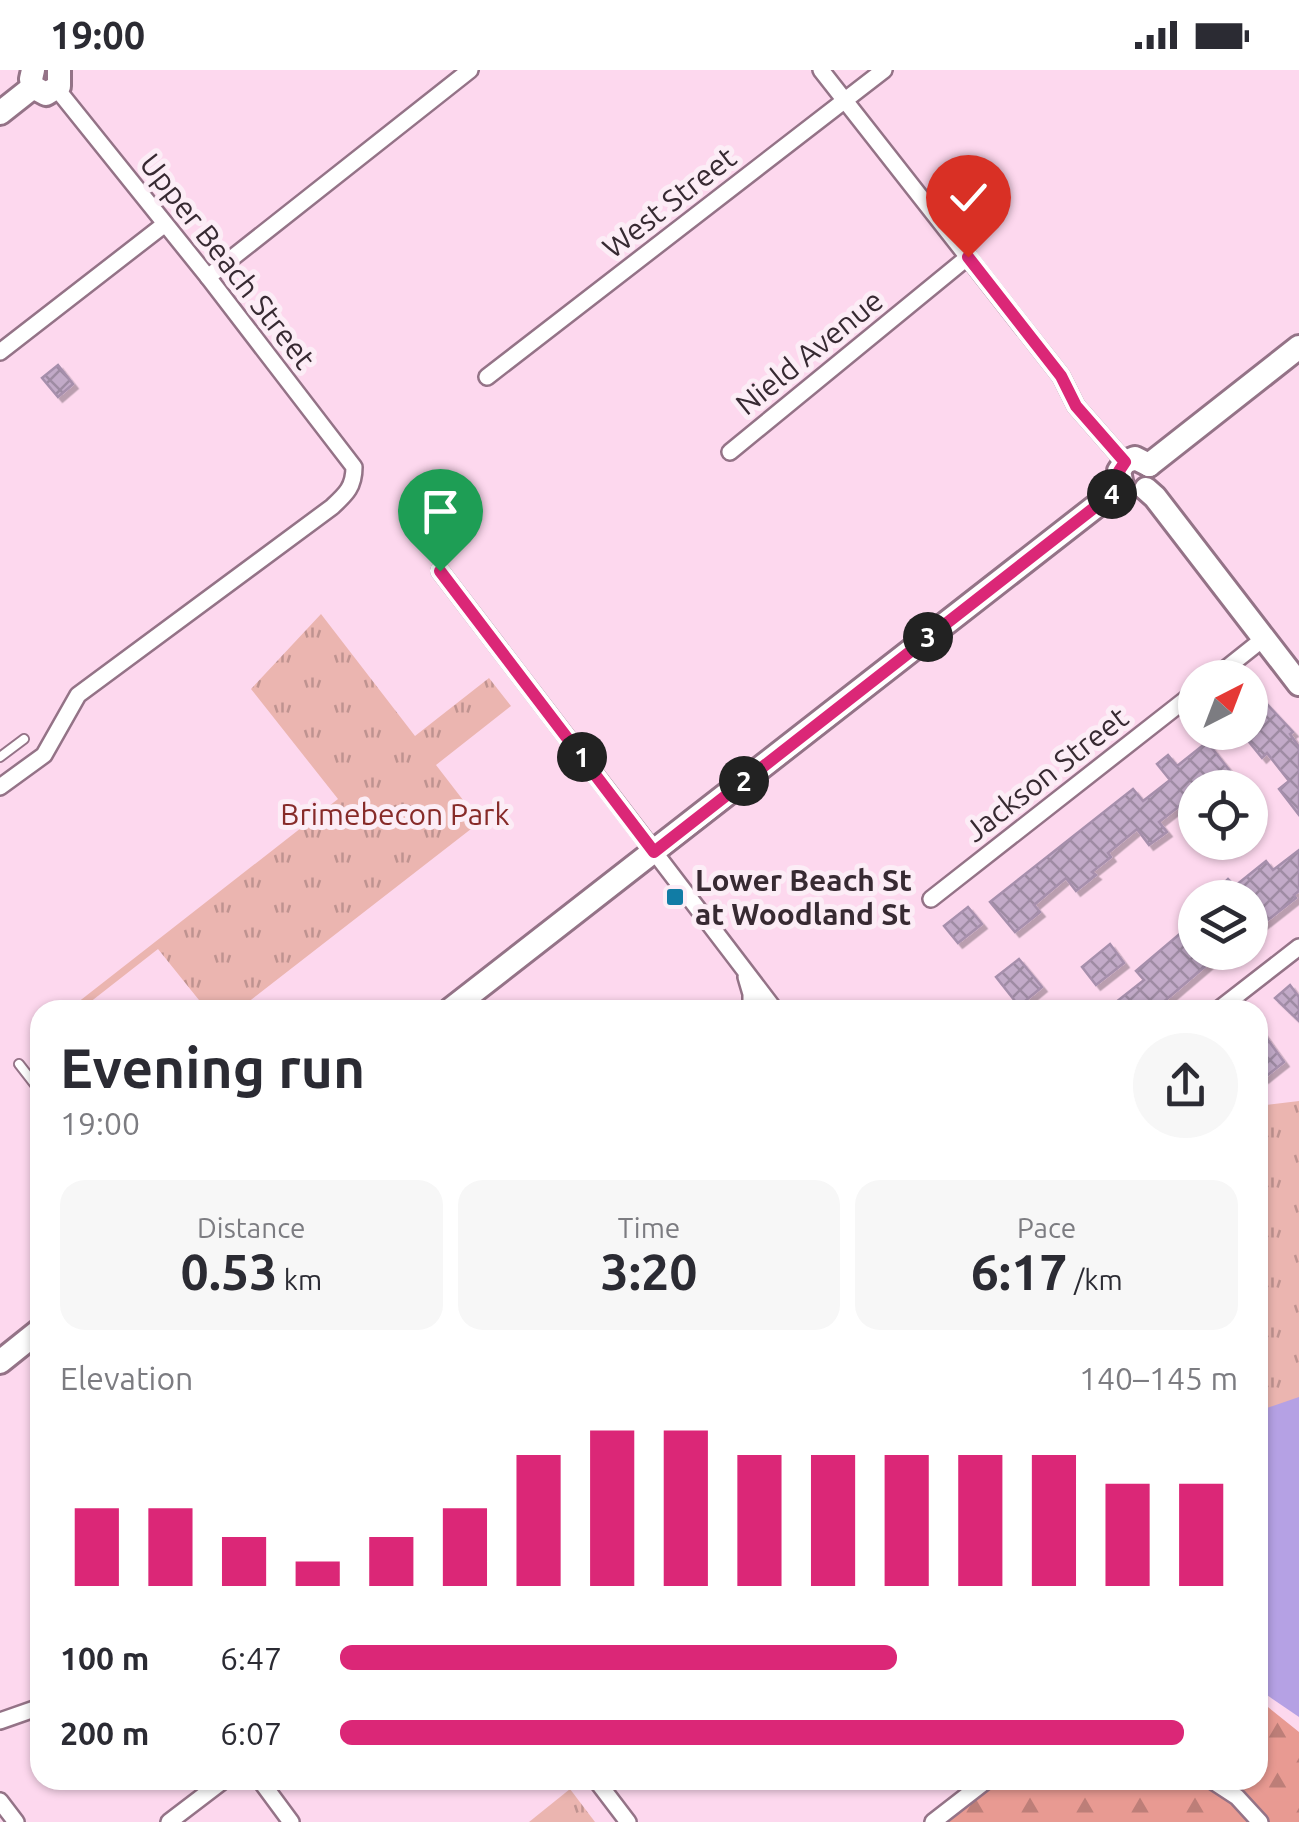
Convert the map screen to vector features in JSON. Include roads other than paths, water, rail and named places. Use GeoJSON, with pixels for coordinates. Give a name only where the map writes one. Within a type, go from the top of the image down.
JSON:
{"type":"FeatureCollection","features":[{"type":"Feature","properties":{"kind":"street"},"geometry":{"type":"LineString","coordinates":[[208,277],[470,70]]}},
{"type":"Feature","properties":{"kind":"street"},"geometry":{"type":"LineString","coordinates":[[821,70],[1061,376],[1076,406],[1137,464]]}},
{"type":"Feature","properties":{"kind":"street","name":"West Street"},"geometry":{"type":"LineString","coordinates":[[487,377],[884,70]]}},
{"type":"Feature","properties":{"kind":"street"},"geometry":{"type":"LineString","coordinates":[[0,114],[33,78],[46,94],[58,79]]}},
{"type":"Feature","properties":{"kind":"street","name":"Upper Beach Street"},"geometry":{"type":"LineString","coordinates":[[0,787],[44,755],[78,695],[332,507],[350,492],[354,468],[58,79]]}},
{"type":"Feature","properties":{"kind":"street"},"geometry":{"type":"LineString","coordinates":[[0,352],[166,224]]}},
{"type":"Feature","properties":{"kind":"street","name":"Nield Avenue"},"geometry":{"type":"LineString","coordinates":[[730,452],[968,257]]}},
{"type":"Feature","properties":{"kind":"street"},"geometry":{"type":"LineString","coordinates":[[1299,347],[1137,464],[1119,471],[1134,488],[1155,496],[1263,640],[1288,658],[1299,684]]}},
{"type":"Feature","properties":{"kind":"street"},"geometry":{"type":"LineString","coordinates":[[463,1000],[1134,488]]}},
{"type":"Feature","properties":{"kind":"street"},"geometry":{"type":"LineString","coordinates":[[440,571],[768,1000]]}},
{"type":"Feature","properties":{"kind":"street"},"geometry":{"type":"LineString","coordinates":[[1237,660],[1263,640]]}},
{"type":"Feature","properties":{"kind":"street","name":"Jackson Street"},"geometry":{"type":"LineString","coordinates":[[931,899],[1178,705]]}},
{"type":"Feature","properties":{"kind":"street"},"geometry":{"type":"LineString","coordinates":[[1231,1000],[1299,947]]}},
{"type":"Feature","properties":{"kind":"street"},"geometry":{"type":"LineString","coordinates":[[741,964],[751,1000]]}},
{"type":"Feature","properties":{"kind":"street"},"geometry":{"type":"LineString","coordinates":[[0,1362],[30,1338]]}},
{"type":"Feature","properties":{"kind":"street"},"geometry":{"type":"LineString","coordinates":[[0,1721],[30,1710]]}},
{"type":"Feature","properties":{"kind":"street"},"geometry":{"type":"LineString","coordinates":[[169,1822],[211,1790]]}},
{"type":"Feature","properties":{"kind":"street"},"geometry":{"type":"LineString","coordinates":[[268,1790],[292,1822]]}},
{"type":"Feature","properties":{"kind":"street"},"geometry":{"type":"LineString","coordinates":[[604,1790],[628,1822]]}},
{"type":"Feature","properties":{"kind":"street"},"geometry":{"type":"LineString","coordinates":[[933,1822],[974,1790]]}},
{"type":"Feature","properties":{"kind":"street"},"geometry":{"type":"LineString","coordinates":[[1226,1790],[1260,1822]]}},
{"type":"Feature","properties":{"kind":"street"},"geometry":{"type":"LineString","coordinates":[[0,1801],[16,1822]]}},
{"type":"Feature","properties":{"kind":"lane"},"geometry":{"type":"LineString","coordinates":[[0,757],[24,739]]}},
{"type":"Feature","properties":{"kind":"lane"},"geometry":{"type":"LineString","coordinates":[[19,1064],[30,1078]]}},
{"type":"Feature","properties":{"kind":"place","name":"Lower Beach St at Woodland St"},"geometry":{"type":"Point","coordinates":[675,897]}},
{"type":"Feature","properties":{"kind":"park label","name":"Brimebecon Park"},"geometry":{"type":"Point","coordinates":[395,814]}}]}
